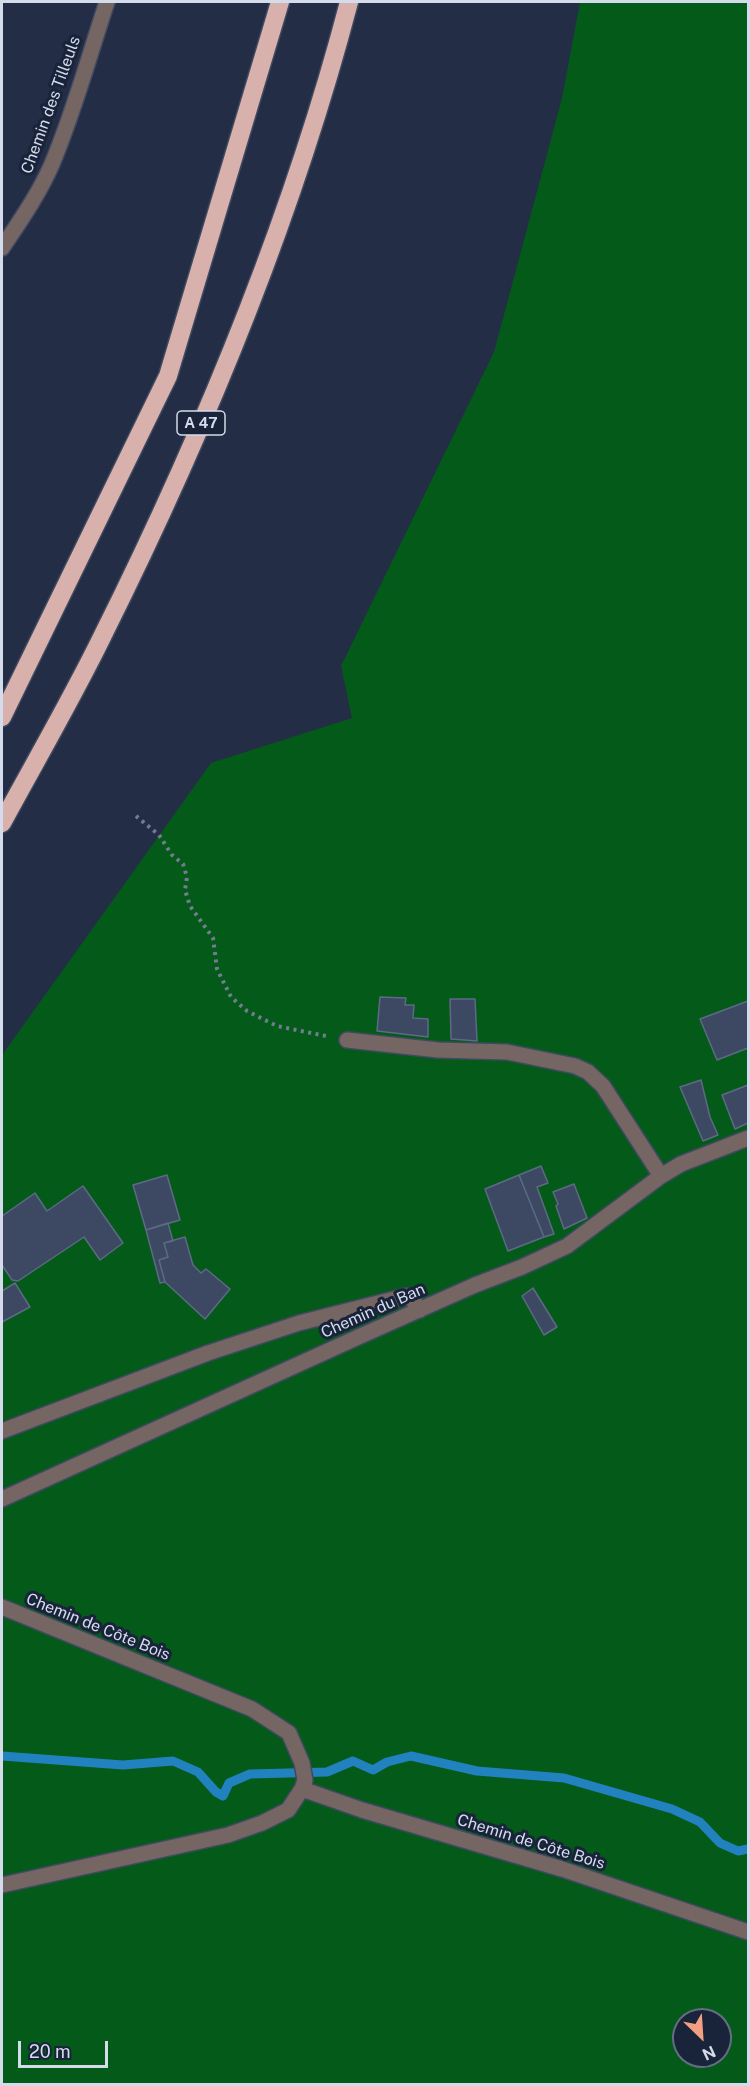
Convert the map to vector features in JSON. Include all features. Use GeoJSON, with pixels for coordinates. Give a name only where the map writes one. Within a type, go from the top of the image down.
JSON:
{"type":"FeatureCollection","features":[{"type":"Feature","properties":{"kind":"highway","name":"A 47"},"geometry":{"type":"LineString","coordinates":[[2,717],[168,376],[280,2]]}},
{"type":"Feature","properties":{"kind":"highway","name":"A 47"},"geometry":{"type":"LineString","coordinates":[[2,823],[100,641],[178,477],[234,347],[300,169],[336,54],[349,2]]}},
{"type":"Feature","properties":{"kind":"street","name":"Chemin des Tilleuls"},"geometry":{"type":"LineString","coordinates":[[2,248],[26,213],[51,165],[74,104],[106,2]]}},
{"type":"Feature","properties":{"kind":"street"},"geometry":{"type":"LineString","coordinates":[[347,1040],[438,1050],[507,1052],[575,1066],[588,1072],[603,1086],[662,1176]]}},
{"type":"Feature","properties":{"kind":"street","name":"Chemin du Ban"},"geometry":{"type":"LineString","coordinates":[[2,1499],[420,1310],[522,1268],[567,1246],[681,1164],[748,1138]]}},
{"type":"Feature","properties":{"kind":"street"},"geometry":{"type":"LineString","coordinates":[[2,1431],[208,1353],[299,1323],[406,1296],[414,1300],[420,1310]]}},
{"type":"Feature","properties":{"kind":"street","name":"Chemin de Côte Bois"},"geometry":{"type":"LineString","coordinates":[[2,1607],[252,1709],[289,1733],[302,1762],[303,1785],[362,1810],[562,1869],[748,1932]]}},
{"type":"Feature","properties":{"kind":"street"},"geometry":{"type":"LineString","coordinates":[[2,1885],[228,1835],[262,1823],[288,1810],[303,1785]]}},
{"type":"Feature","properties":{"kind":"path"},"geometry":{"type":"LineString","coordinates":[[136,816],[159,835],[172,855],[183,864],[187,877],[185,890],[190,906],[213,938],[217,969],[231,997],[247,1011],[278,1026],[347,1040]]}},
{"type":"Feature","properties":{"kind":"green space"},"geometry":{"type":"Polygon","coordinates":[[[580,2],[748,2],[748,2084],[2,2084],[2,1055],[211,763],[352,718],[341,666],[494,352],[562,98],[580,2]]]}},
{"type":"Feature","properties":{"kind":"building"},"geometry":{"type":"Polygon","coordinates":[[[380,997],[406,998],[405,1005],[414,1005],[413,1018],[428,1019],[428,1037],[377,1031],[380,997]]]}},
{"type":"Feature","properties":{"kind":"building"},"geometry":{"type":"Polygon","coordinates":[[[450,999],[475,999],[477,1041],[451,1039],[450,999]]]}},
{"type":"Feature","properties":{"kind":"building"},"geometry":{"type":"Polygon","coordinates":[[[748,1001],[748,1048],[717,1060],[700,1019],[748,1001]]]}},
{"type":"Feature","properties":{"kind":"building"},"geometry":{"type":"Polygon","coordinates":[[[701,1080],[710,1117],[718,1135],[703,1141],[680,1087],[701,1080]]]}},
{"type":"Feature","properties":{"kind":"building"},"geometry":{"type":"Polygon","coordinates":[[[748,1085],[748,1123],[735,1129],[722,1095],[748,1085]]]}},
{"type":"Feature","properties":{"kind":"building"},"geometry":{"type":"Polygon","coordinates":[[[541,1166],[548,1183],[537,1187],[554,1234],[544,1237],[519,1175],[541,1166]]]}},
{"type":"Feature","properties":{"kind":"building"},"geometry":{"type":"Polygon","coordinates":[[[167,1175],[180,1220],[146,1230],[133,1185],[167,1175]]]}},
{"type":"Feature","properties":{"kind":"building"},"geometry":{"type":"Polygon","coordinates":[[[519,1175],[544,1237],[508,1251],[485,1189],[519,1175]]]}},
{"type":"Feature","properties":{"kind":"building"},"geometry":{"type":"Polygon","coordinates":[[[574,1184],[587,1218],[564,1229],[553,1192],[574,1184]]]}},
{"type":"Feature","properties":{"kind":"building"},"geometry":{"type":"Polygon","coordinates":[[[83,1186],[123,1243],[100,1260],[84,1237],[18,1281],[12,1280],[2,1265],[2,1216],[35,1193],[47,1211],[83,1186]]]}},
{"type":"Feature","properties":{"kind":"building"},"geometry":{"type":"Polygon","coordinates":[[[168,1223],[173,1241],[164,1243],[168,1257],[159,1260],[165,1282],[160,1283],[146,1230],[168,1223]]]}},
{"type":"Feature","properties":{"kind":"building"},"geometry":{"type":"Polygon","coordinates":[[[185,1237],[193,1265],[201,1273],[206,1269],[230,1289],[205,1319],[165,1282],[159,1260],[168,1257],[164,1243],[185,1237]]]}},
{"type":"Feature","properties":{"kind":"building"},"geometry":{"type":"Polygon","coordinates":[[[15,1283],[30,1307],[2,1322],[2,1291],[15,1283]]]}},
{"type":"Feature","properties":{"kind":"building"},"geometry":{"type":"Polygon","coordinates":[[[533,1288],[557,1327],[544,1335],[522,1296],[533,1288]]]}},
{"type":"Feature","properties":{"kind":"waterway"},"geometry":{"type":"LineString","coordinates":[[2,1756],[123,1765],[173,1761],[198,1772],[216,1792],[223,1796],[229,1783],[250,1774],[327,1772],[353,1761],[373,1770],[387,1762],[411,1756],[477,1771],[564,1778],[672,1809],[700,1822],[720,1843],[738,1851],[748,1849]]}}]}
